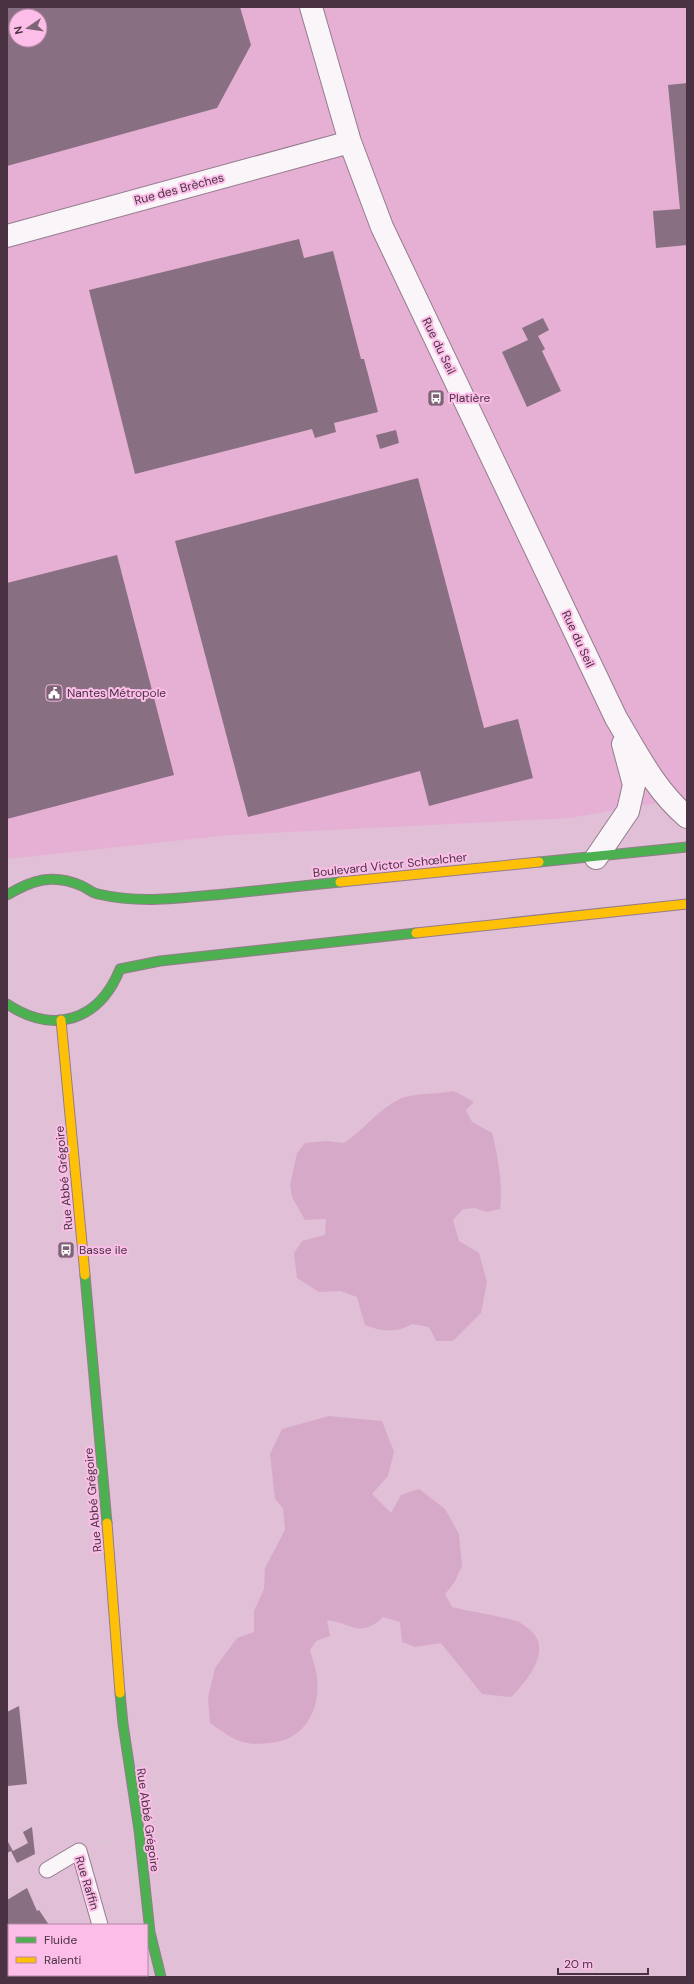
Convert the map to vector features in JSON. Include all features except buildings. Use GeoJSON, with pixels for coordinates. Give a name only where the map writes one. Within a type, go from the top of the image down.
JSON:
{"type":"FeatureCollection","features":[{"type":"Feature","properties":{"kind":"main road","name":"Boulevard Victor Schœlcher"},"geometry":{"type":"LineString","coordinates":[[7,895],[24,885],[38,880],[53,879],[69,881],[83,886],[96,894],[154,901],[418,873],[596,858],[687,847]]}},
{"type":"Feature","properties":{"kind":"main road"},"geometry":{"type":"LineString","coordinates":[[7,1004],[14,1010],[29,1017],[45,1020],[62,1020],[77,1016],[92,1008],[104,998],[114,984],[120,969],[160,961],[687,904]]}},
{"type":"Feature","properties":{"kind":"main road","name":"Rue Abbé Grégoire"},"geometry":{"type":"LineString","coordinates":[[62,1020],[100,1440],[123,1724],[139,1830],[150,1932],[161,1977]]}},
{"type":"Feature","properties":{"kind":"street","name":"Rue du Seil"},"geometry":{"type":"LineString","coordinates":[[311,7],[350,142],[382,227],[616,718],[650,776],[671,803],[687,816]]}},
{"type":"Feature","properties":{"kind":"street","name":"Rue des Brèches"},"geometry":{"type":"LineString","coordinates":[[7,236],[350,142]]}},
{"type":"Feature","properties":{"kind":"street","name":"Rue du Seil"},"geometry":{"type":"LineString","coordinates":[[596,858],[628,811],[634,785],[616,718]]}},
{"type":"Feature","properties":{"kind":"lane","name":"Rue Raffin"},"geometry":{"type":"LineString","coordinates":[[47,1870],[79,1851],[100,1924]]}},
{"type":"Feature","properties":{"kind":"shaded area"},"geometry":{"type":"Polygon","coordinates":[[[7,7],[687,7],[687,798],[569,818],[229,835],[7,859],[7,7]]]}},
{"type":"Feature","properties":{"kind":"shaded area"},"geometry":{"type":"Polygon","coordinates":[[[454,1091],[474,1102],[466,1110],[472,1122],[492,1133],[499,1171],[501,1200],[500,1209],[487,1212],[475,1208],[463,1209],[453,1220],[459,1241],[479,1253],[487,1282],[481,1313],[453,1341],[436,1341],[429,1327],[412,1324],[401,1329],[383,1330],[365,1325],[357,1297],[341,1291],[319,1292],[297,1278],[294,1253],[302,1241],[325,1235],[326,1219],[305,1220],[292,1197],[290,1185],[297,1153],[305,1143],[327,1141],[344,1143],[381,1111],[397,1100],[411,1096],[454,1091]]]}},
{"type":"Feature","properties":{"kind":"shaded area"},"geometry":{"type":"Polygon","coordinates":[[[329,1416],[382,1421],[394,1452],[388,1476],[372,1494],[391,1513],[401,1495],[419,1489],[445,1509],[459,1534],[462,1566],[454,1583],[445,1594],[452,1607],[519,1622],[529,1629],[536,1637],[539,1646],[539,1655],[530,1674],[511,1697],[482,1694],[441,1643],[415,1647],[402,1642],[400,1622],[383,1617],[375,1624],[368,1627],[356,1628],[327,1620],[330,1636],[316,1641],[310,1650],[318,1684],[314,1708],[309,1719],[293,1736],[282,1741],[260,1744],[242,1742],[210,1723],[208,1698],[215,1668],[237,1638],[254,1632],[254,1611],[264,1589],[265,1568],[285,1530],[283,1508],[275,1499],[270,1454],[282,1429],[329,1416]]]}},
{"type":"Feature","properties":{"kind":"traffic: fast"},"geometry":{"type":"LineString","coordinates":[[539,862],[687,847]]}},
{"type":"Feature","properties":{"kind":"traffic: fast"},"geometry":{"type":"LineString","coordinates":[[7,895],[25,885],[52,879],[71,882],[94,893],[130,899],[193,897],[340,882]]}},
{"type":"Feature","properties":{"kind":"traffic: fast"},"geometry":{"type":"LineString","coordinates":[[7,1004],[24,1014],[42,1019],[58,1020],[73,1018],[87,1011],[100,1001],[111,987],[120,969],[160,961],[416,933]]}},
{"type":"Feature","properties":{"kind":"traffic: fast"},"geometry":{"type":"LineString","coordinates":[[85,1275],[107,1523]]}},
{"type":"Feature","properties":{"kind":"traffic: fast"},"geometry":{"type":"LineString","coordinates":[[120,1693],[123,1724],[139,1830],[150,1932],[161,1977]]}},
{"type":"Feature","properties":{"kind":"traffic: slow"},"geometry":{"type":"LineString","coordinates":[[340,882],[539,862]]}},
{"type":"Feature","properties":{"kind":"traffic: slow"},"geometry":{"type":"LineString","coordinates":[[416,933],[687,904]]}},
{"type":"Feature","properties":{"kind":"traffic: slow"},"geometry":{"type":"LineString","coordinates":[[61,1020],[85,1275]]}},
{"type":"Feature","properties":{"kind":"traffic: slow"},"geometry":{"type":"LineString","coordinates":[[107,1523],[120,1693]]}},
{"type":"Feature","properties":{"kind":"place","name":"Platière"},"geometry":{"type":"Point","coordinates":[436,398]}},
{"type":"Feature","properties":{"kind":"place","name":"Nantes Métropole"},"geometry":{"type":"Point","coordinates":[54,693]}},
{"type":"Feature","properties":{"kind":"place","name":"Basse ile"},"geometry":{"type":"Point","coordinates":[66,1250]}}]}
